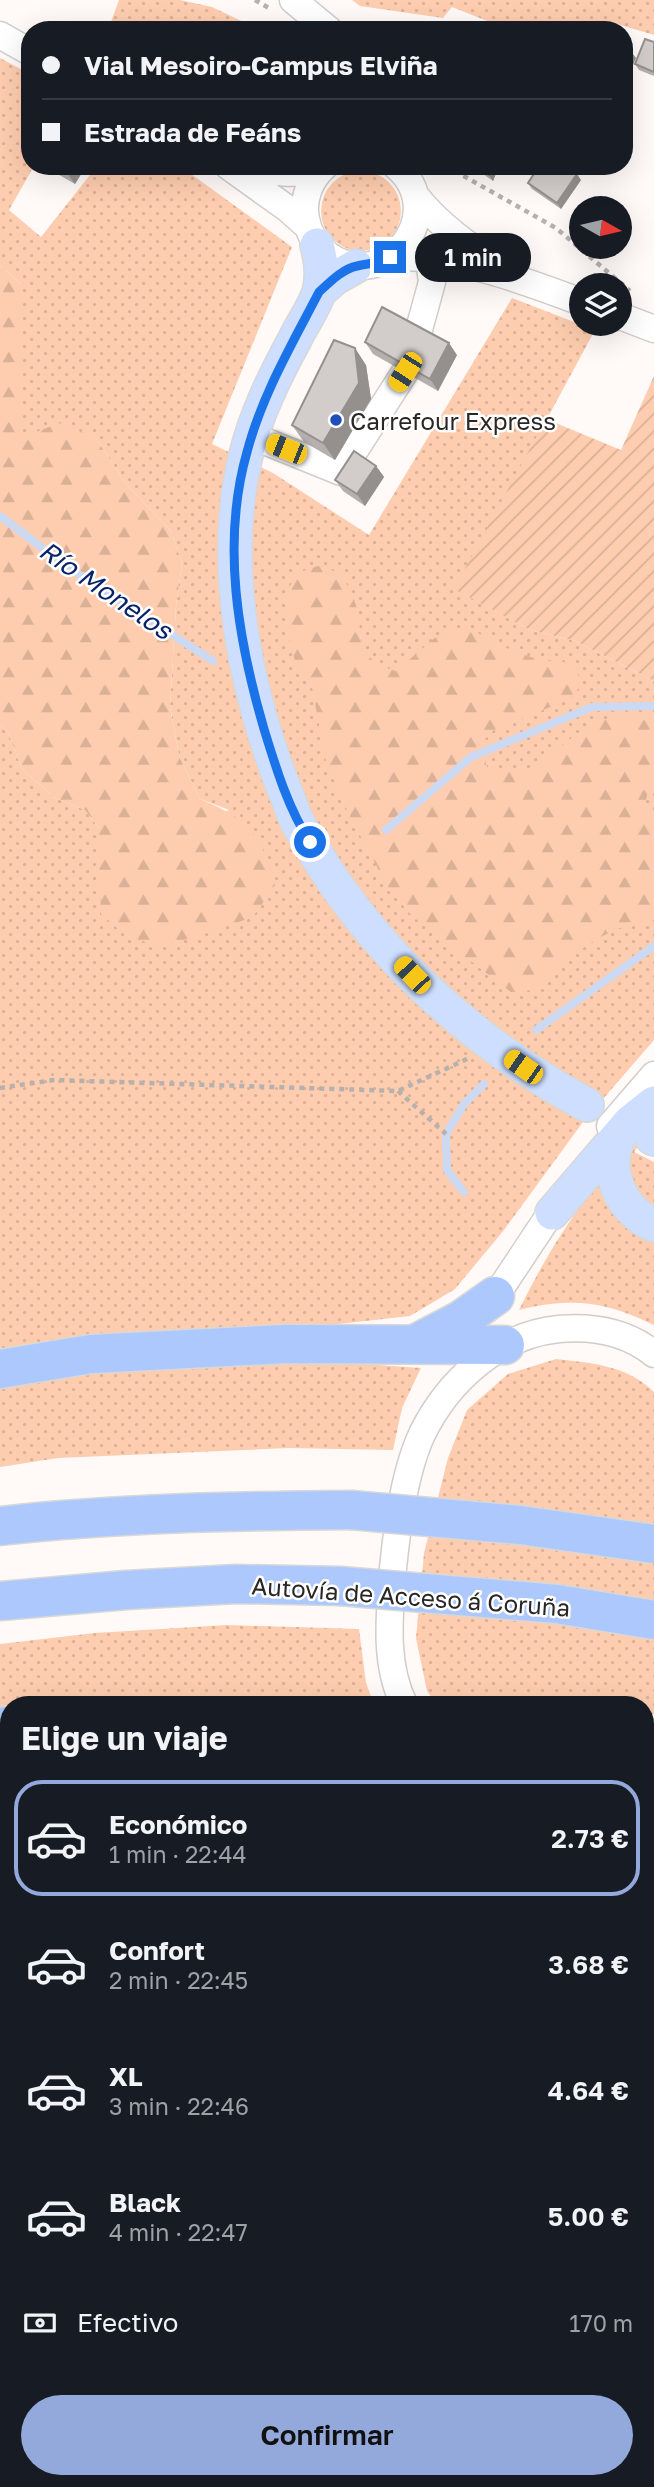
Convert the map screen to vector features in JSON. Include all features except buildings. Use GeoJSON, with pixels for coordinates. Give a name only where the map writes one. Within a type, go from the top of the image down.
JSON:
{"type":"FeatureCollection","features":[{"type":"Feature","properties":{"kind":"highway"},"geometry":{"type":"LineString","coordinates":[[412,1345],[461,1320],[495,1296]]}},
{"type":"Feature","properties":{"kind":"highway"},"geometry":{"type":"LineString","coordinates":[[0,1369],[90,1354],[286,1344],[487,1345]]}},
{"type":"Feature","properties":{"kind":"highway"},"geometry":{"type":"LineString","coordinates":[[0,1526],[51,1520],[202,1511],[351,1510],[520,1525],[654,1544]]}},
{"type":"Feature","properties":{"kind":"highway","name":"Autovía de Acceso á Coruña"},"geometry":{"type":"LineString","coordinates":[[0,1601],[236,1584],[340,1586],[557,1604],[654,1620]]}},
{"type":"Feature","properties":{"kind":"main road"},"geometry":{"type":"LineString","coordinates":[[312,235],[320,257],[319,292]]}},
{"type":"Feature","properties":{"kind":"main road"},"geometry":{"type":"LineString","coordinates":[[356,266],[335,278],[319,292],[270,388],[251,436],[239,494],[234,563],[240,625],[252,688],[275,765],[298,823],[333,880],[375,937],[430,994],[485,1040],[542,1080],[587,1105]]}},
{"type":"Feature","properties":{"kind":"main road"},"geometry":{"type":"LineString","coordinates":[[552,1213],[639,1113],[654,1103]]}},
{"type":"Feature","properties":{"kind":"main road"},"geometry":{"type":"LineString","coordinates":[[620,1135],[613,1154],[614,1178],[630,1208],[654,1225]]}},
{"type":"Feature","properties":{"kind":"street"},"geometry":{"type":"LineString","coordinates":[[293,0],[318,21]]}},
{"type":"Feature","properties":{"kind":"street"},"geometry":{"type":"LineString","coordinates":[[0,36],[21,47]]}},
{"type":"Feature","properties":{"kind":"street"},"geometry":{"type":"LineString","coordinates":[[241,175],[288,209],[334,259],[356,266],[368,265],[390,257],[410,236],[417,208],[404,175]]}},
{"type":"Feature","properties":{"kind":"street"},"geometry":{"type":"LineString","coordinates":[[312,235],[304,211],[306,196],[318,175]]}},
{"type":"Feature","properties":{"kind":"street"},"geometry":{"type":"LineString","coordinates":[[404,175],[436,218],[472,248],[520,279]]}},
{"type":"Feature","properties":{"kind":"street"},"geometry":{"type":"LineString","coordinates":[[390,257],[429,258],[520,279],[569,297]]}},
{"type":"Feature","properties":{"kind":"street"},"geometry":{"type":"LineString","coordinates":[[418,333],[432,282],[429,258]]}},
{"type":"Feature","properties":{"kind":"street"},"geometry":{"type":"LineString","coordinates":[[251,436],[341,472],[405,372]]}},
{"type":"Feature","properties":{"kind":"street"},"geometry":{"type":"LineString","coordinates":[[448,1393],[480,1362],[487,1345],[495,1296],[605,1132],[654,1075]]}},
{"type":"Feature","properties":{"kind":"street"},"geometry":{"type":"LineString","coordinates":[[400,1696],[390,1649],[389,1617],[393,1566],[410,1472],[422,1436],[448,1393],[487,1345],[548,1330],[587,1329],[611,1332],[654,1354]]}},
{"type":"Feature","properties":{"kind":"path"},"geometry":{"type":"LineString","coordinates":[[462,175],[556,228],[635,296],[638,323]]}},
{"type":"Feature","properties":{"kind":"path"},"geometry":{"type":"LineString","coordinates":[[0,1088],[54,1080],[398,1091],[468,1059],[485,1040]]}},
{"type":"Feature","properties":{"kind":"path"},"geometry":{"type":"LineString","coordinates":[[398,1091],[446,1134]]}},
{"type":"Feature","properties":{"kind":"green space"},"geometry":{"type":"Polygon","coordinates":[[[119,0],[180,0],[212,7],[241,21],[111,21],[119,0]]]}},
{"type":"Feature","properties":{"kind":"green space"},"geometry":{"type":"Polygon","coordinates":[[[352,0],[654,0],[654,35],[633,29],[633,21],[487,21],[452,7],[443,18],[360,6],[352,0]]]}},
{"type":"Feature","properties":{"kind":"green space"},"geometry":{"type":"Polygon","coordinates":[[[0,58],[21,69],[21,175],[29,175],[9,210],[41,237],[90,175],[192,175],[292,247],[212,444],[273,473],[369,535],[512,298],[569,320],[569,336],[592,336],[455,589],[530,630],[575,641],[654,681],[654,1040],[583,1122],[504,1230],[455,1289],[410,1316],[321,1326],[174,1330],[58,1339],[0,1349],[0,725],[8,732],[22,769],[55,798],[85,810],[99,828],[99,871],[229,810],[200,799],[179,756],[170,707],[176,606],[182,563],[171,531],[126,484],[95,437],[21,439],[21,284],[0,265],[0,58]]]}},
{"type":"Feature","properties":{"kind":"green space"},"geometry":{"type":"Polygon","coordinates":[[[344,175],[378,175],[394,189],[400,203],[400,219],[394,233],[383,244],[369,250],[353,250],[339,244],[328,233],[322,219],[324,196],[333,183],[344,175]]]}},
{"type":"Feature","properties":{"kind":"green space"},"geometry":{"type":"Polygon","coordinates":[[[0,265],[21,284],[21,438],[59,423],[95,437],[126,484],[171,531],[182,563],[176,606],[170,707],[179,756],[200,799],[230,814],[251,830],[265,853],[275,885],[253,917],[195,937],[159,946],[126,936],[101,914],[99,828],[85,810],[55,798],[22,769],[8,732],[0,725],[0,265]]]}},
{"type":"Feature","properties":{"kind":"green space"},"geometry":{"type":"Polygon","coordinates":[[[654,376],[654,681],[575,641],[530,630],[454,589],[546,419],[621,450],[654,376]]]}},
{"type":"Feature","properties":{"kind":"green space"},"geometry":{"type":"Polygon","coordinates":[[[318,566],[341,573],[354,599],[362,643],[372,659],[381,665],[396,671],[438,635],[470,628],[514,651],[542,660],[564,662],[575,671],[583,683],[570,699],[494,730],[481,743],[487,767],[506,772],[520,771],[541,761],[579,732],[596,723],[621,715],[654,713],[654,790],[648,792],[644,807],[654,818],[654,919],[618,929],[588,944],[535,990],[511,992],[412,916],[389,889],[349,815],[326,762],[312,687],[295,661],[286,628],[285,595],[297,573],[318,566]]]}},
{"type":"Feature","properties":{"kind":"green space"},"geometry":{"type":"Polygon","coordinates":[[[654,1124],[634,1152],[654,1162],[654,1209],[632,1185],[628,1165],[634,1133],[654,1124]]]}},
{"type":"Feature","properties":{"kind":"green space"},"geometry":{"type":"Polygon","coordinates":[[[598,1183],[627,1226],[654,1242],[654,1325],[620,1311],[588,1304],[555,1303],[519,1310],[555,1245],[598,1183]]]}},
{"type":"Feature","properties":{"kind":"green space"},"geometry":{"type":"Polygon","coordinates":[[[556,1359],[595,1364],[620,1371],[654,1392],[654,1696],[430,1696],[427,1691],[416,1638],[424,1553],[448,1458],[467,1410],[508,1374],[556,1359]]]}},
{"type":"Feature","properties":{"kind":"green space"},"geometry":{"type":"Polygon","coordinates":[[[306,1360],[421,1368],[402,1408],[393,1450],[288,1448],[58,1458],[0,1467],[0,1387],[102,1369],[306,1360]]]}},
{"type":"Feature","properties":{"kind":"green space"},"geometry":{"type":"Polygon","coordinates":[[[227,1625],[359,1629],[366,1683],[371,1696],[0,1696],[0,1644],[95,1633],[227,1625]]]}},
{"type":"Feature","properties":{"kind":"waterway","name":"Río Monelos"},"geometry":{"type":"LineString","coordinates":[[0,516],[69,568],[213,661]]}},
{"type":"Feature","properties":{"kind":"waterway","name":"Río Monelos"},"geometry":{"type":"LineString","coordinates":[[386,830],[471,757],[592,707],[654,706]]}},
{"type":"Feature","properties":{"kind":"waterway"},"geometry":{"type":"LineString","coordinates":[[536,1030],[654,946]]}},
{"type":"Feature","properties":{"kind":"waterway"},"geometry":{"type":"LineString","coordinates":[[464,1192],[447,1170],[446,1134],[464,1104],[484,1084]]}},
{"type":"Feature","properties":{"kind":"place","name":"Carrefour Express"},"geometry":{"type":"Point","coordinates":[336,420]}},
{"type":"Feature","properties":{"kind":"route"},"geometry":{"type":"LineString","coordinates":[[310,842],[298,823],[275,765],[252,688],[240,625],[234,563],[240,481],[257,416],[319,292],[335,278],[356,266],[379,263],[390,257]]}}]}
